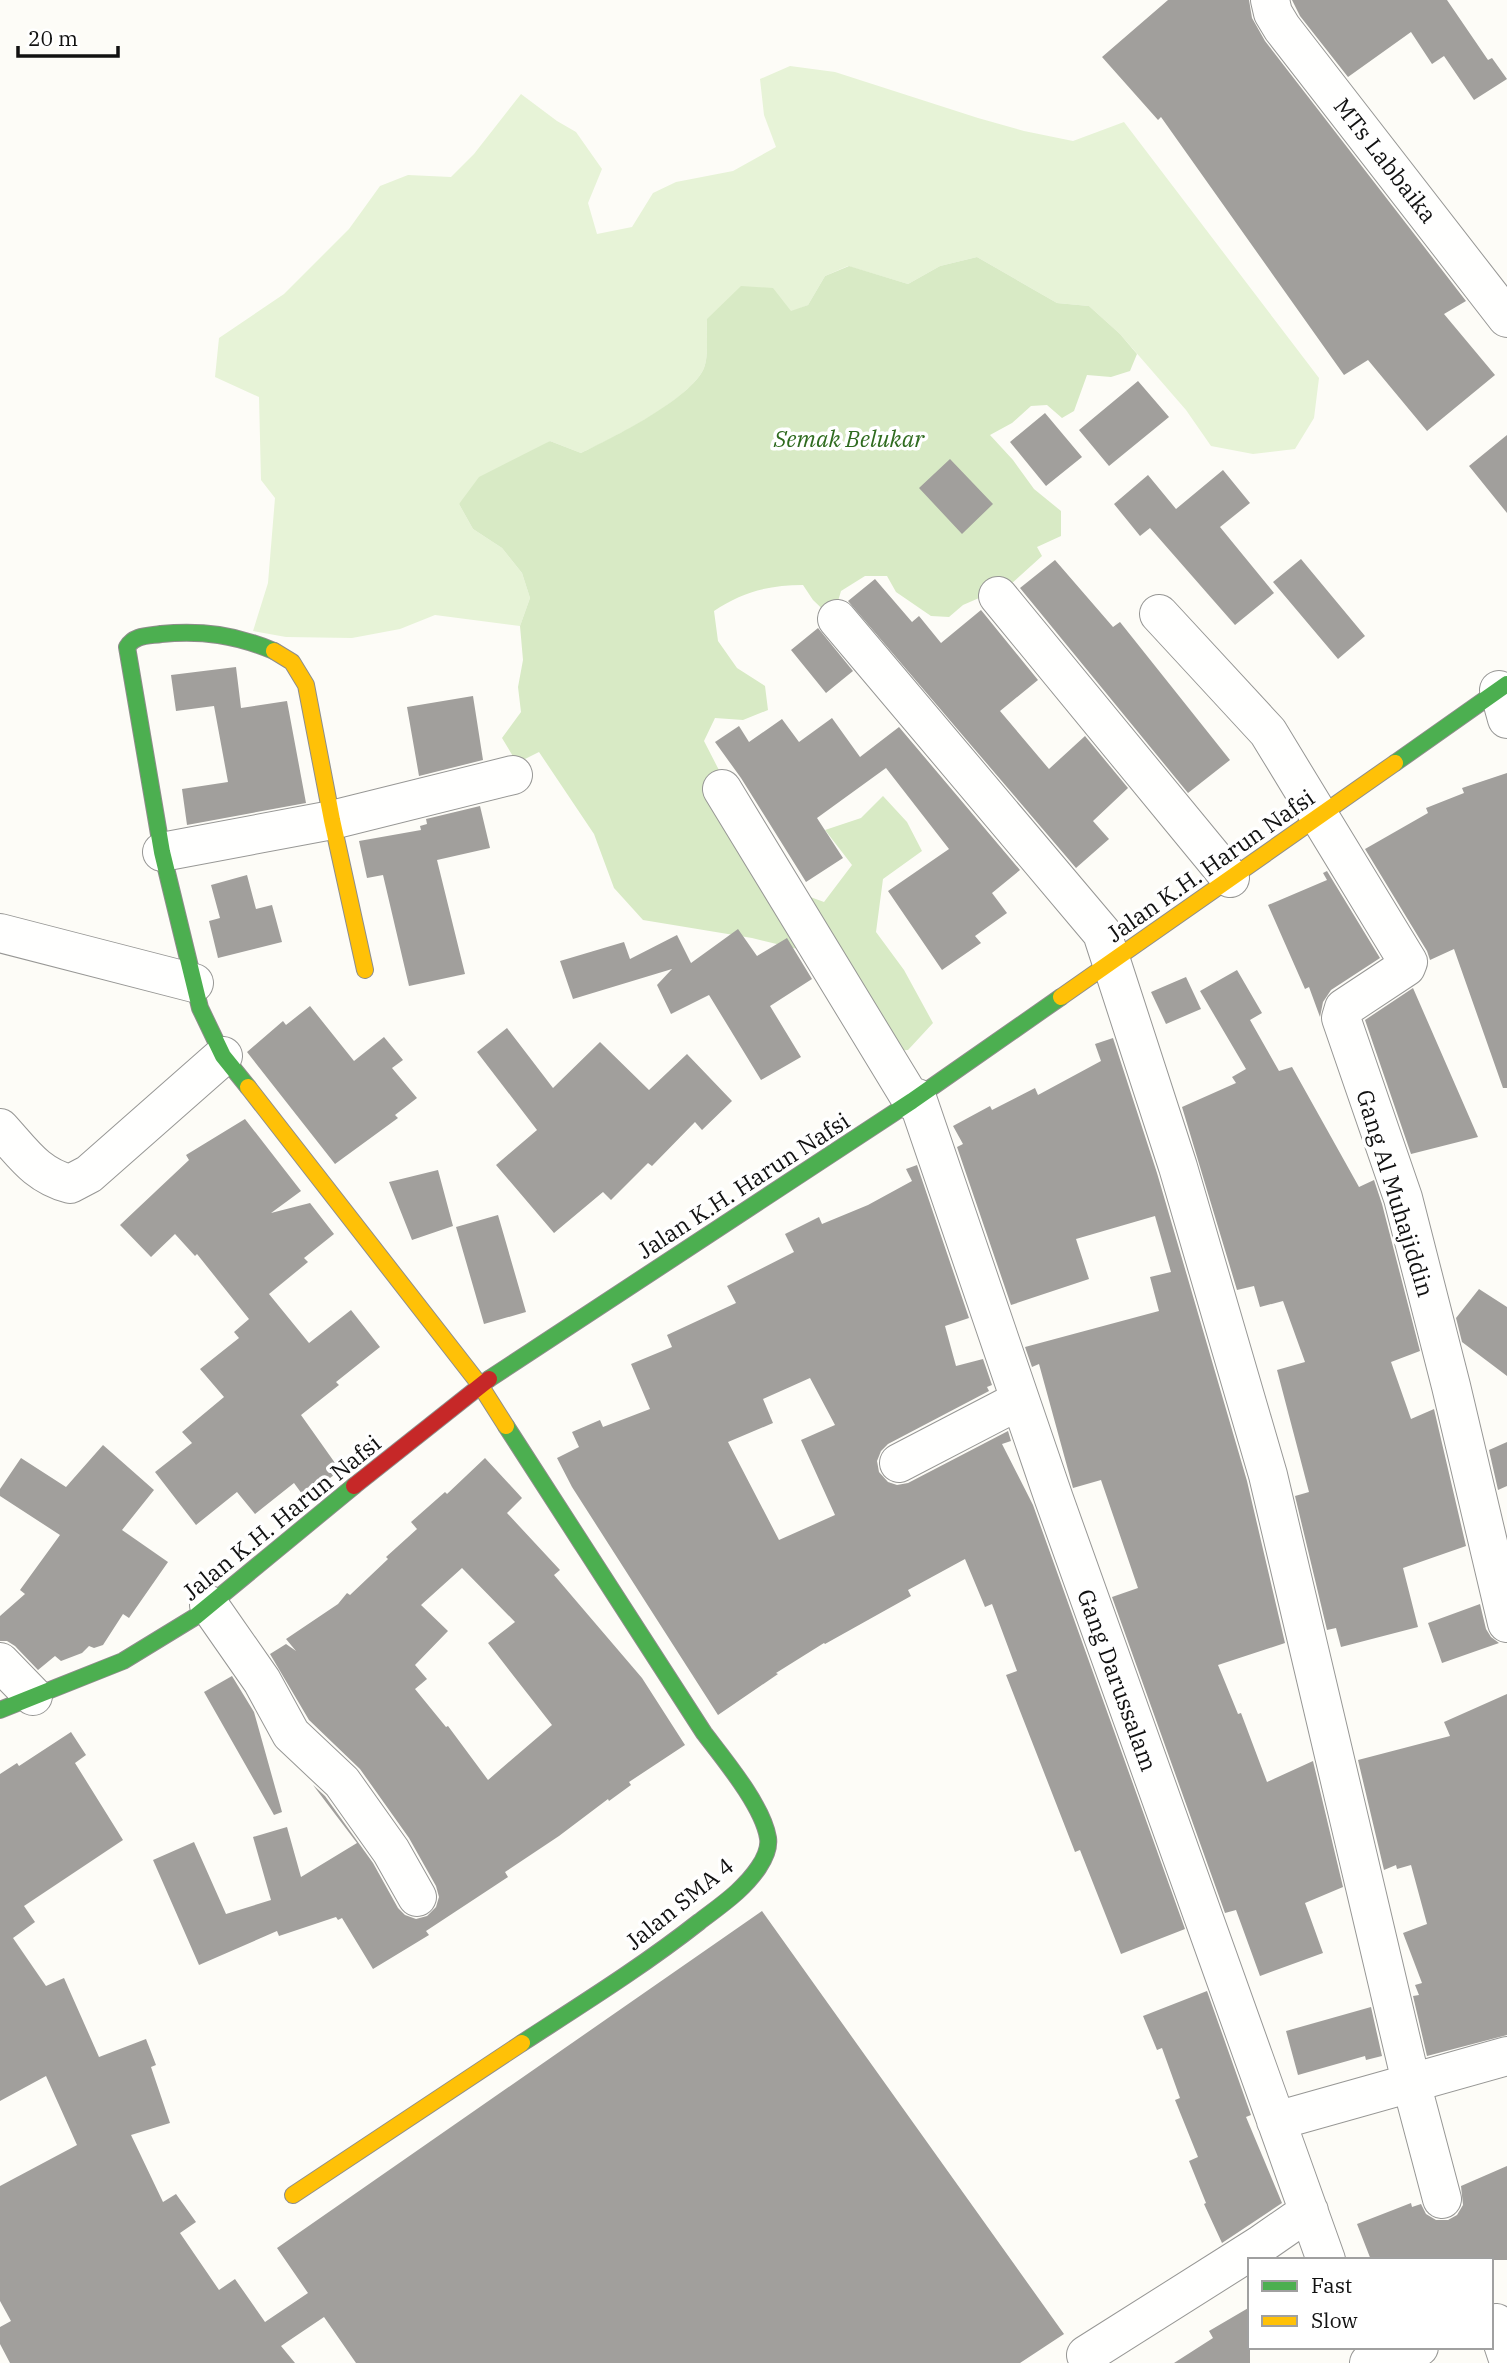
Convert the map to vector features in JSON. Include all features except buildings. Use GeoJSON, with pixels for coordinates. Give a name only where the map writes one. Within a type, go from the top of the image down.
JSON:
{"type":"FeatureCollection","features":[{"type":"Feature","properties":{"kind":"street","name":"MTs Labbaika"},"geometry":{"type":"LineString","coordinates":[[1270,0],[1273,13],[1282,28],[1507,318]]}},
{"type":"Feature","properties":{"kind":"street"},"geometry":{"type":"LineString","coordinates":[[998,596],[1230,878]]}},
{"type":"Feature","properties":{"kind":"street"},"geometry":{"type":"LineString","coordinates":[[1159,614],[1268,732],[1320,815]]}},
{"type":"Feature","properties":{"kind":"street"},"geometry":{"type":"LineString","coordinates":[[837,619],[1102,933],[1178,1167],[1268,1475],[1441,2199]]}},
{"type":"Feature","properties":{"kind":"street","name":"Jalan SMA 4"},"geometry":{"type":"LineString","coordinates":[[293,2195],[667,1947],[738,1891],[760,1864],[767,1850],[768,1839],[740,1780],[704,1734],[480,1385],[223,1056],[200,1008],[162,852],[127,647],[130,642],[138,637],[196,630],[218,631],[280,653],[295,666],[306,685],[332,820]]}},
{"type":"Feature","properties":{"kind":"street","name":"Jalan K.H. Harun Nafsi"},"geometry":{"type":"LineString","coordinates":[[16,1703],[123,1661],[202,1611],[480,1385],[915,1099],[1320,815],[1504,698]]}},
{"type":"Feature","properties":{"kind":"street"},"geometry":{"type":"LineString","coordinates":[[162,852],[332,820],[513,775]]}},
{"type":"Feature","properties":{"kind":"street","name":"Gang Darussalam"},"geometry":{"type":"LineString","coordinates":[[722,789],[915,1099],[1325,2258]]}},
{"type":"Feature","properties":{"kind":"street","name":"Gang Al Muhajiddin"},"geometry":{"type":"LineString","coordinates":[[1320,815],[1408,962],[1406,967],[1345,1008],[1341,1018],[1402,1198],[1451,1386],[1507,1623]]}},
{"type":"Feature","properties":{"kind":"street"},"geometry":{"type":"LineString","coordinates":[[332,820],[365,971]]}},
{"type":"Feature","properties":{"kind":"street"},"geometry":{"type":"LineString","coordinates":[[0,933],[194,983]]}},
{"type":"Feature","properties":{"kind":"street"},"geometry":{"type":"LineString","coordinates":[[0,1128],[41,1172],[51,1179],[70,1184],[89,1174],[223,1056]]}},
{"type":"Feature","properties":{"kind":"street"},"geometry":{"type":"LineString","coordinates":[[899,1463],[1020,1400]]}},
{"type":"Feature","properties":{"kind":"street"},"geometry":{"type":"LineString","coordinates":[[202,1611],[262,1681],[291,1734],[342,1782],[391,1851],[417,1897]]}},
{"type":"Feature","properties":{"kind":"street"},"geometry":{"type":"LineString","coordinates":[[0,1662],[16,1703]]}},
{"type":"Feature","properties":{"kind":"street"},"geometry":{"type":"LineString","coordinates":[[1276,2121],[1507,2056]]}},
{"type":"Feature","properties":{"kind":"street"},"geometry":{"type":"LineString","coordinates":[[1083,2360],[1308,2211]]}},
{"type":"Feature","properties":{"kind":"street"},"geometry":{"type":"LineString","coordinates":[[1367,2363],[1412,2349]]}},
{"type":"Feature","properties":{"kind":"green space"},"geometry":{"type":"Polygon","coordinates":[[[790,66],[835,72],[978,118],[1073,141],[1124,122],[1319,378],[1314,418],[1295,449],[1253,454],[1211,446],[1186,410],[1120,334],[1089,306],[1057,303],[977,257],[940,266],[908,284],[848,266],[825,276],[808,305],[791,312],[707,319],[704,368],[696,380],[668,405],[581,453],[550,441],[459,504],[473,529],[502,548],[522,573],[530,598],[520,626],[435,615],[400,629],[352,638],[286,637],[253,631],[268,583],[275,498],[261,480],[259,397],[215,377],[219,338],[284,294],[349,229],[380,186],[408,175],[451,177],[474,154],[521,94],[576,132],[602,169],[588,203],[597,234],[632,227],[653,193],[676,182],[733,171],[776,147],[764,115],[760,79],[790,66]]]}},
{"type":"Feature","properties":{"kind":"green space","name":"Semak Belukar"},"geometry":{"type":"Polygon","coordinates":[[[977,257],[1057,303],[1089,306],[1120,334],[1137,354],[1130,371],[1111,377],[1087,375],[1074,411],[1062,418],[1047,405],[1031,406],[1012,423],[990,435],[1034,489],[1061,511],[1061,536],[1037,547],[1042,556],[1011,584],[963,605],[949,617],[931,616],[896,592],[887,576],[865,576],[841,591],[836,608],[863,648],[813,600],[803,585],[756,591],[714,611],[718,641],[737,668],[765,686],[768,710],[743,720],[715,718],[704,741],[722,776],[802,894],[824,902],[852,865],[825,830],[861,818],[883,796],[907,822],[922,851],[883,879],[876,932],[904,970],[933,1023],[908,1050],[882,1052],[802,950],[752,938],[643,920],[614,888],[594,834],[539,752],[517,763],[502,738],[521,712],[518,687],[523,660],[520,626],[530,598],[522,573],[502,548],[473,529],[459,504],[479,477],[550,441],[581,453],[668,405],[696,380],[704,368],[707,319],[741,286],[773,288],[791,311],[808,305],[825,276],[849,266],[908,284],[940,266],[977,257]]]}},
{"type":"Feature","properties":{"kind":"traffic: fast"},"geometry":{"type":"LineString","coordinates":[[248,1087],[223,1056],[200,1008],[162,852],[127,647],[133,640],[142,637],[191,633],[219,635],[274,651]]}},
{"type":"Feature","properties":{"kind":"traffic: fast"},"geometry":{"type":"LineString","coordinates":[[1395,763],[1507,684]]}},
{"type":"Feature","properties":{"kind":"traffic: fast"},"geometry":{"type":"LineString","coordinates":[[489,1379],[912,1101],[1061,997]]}},
{"type":"Feature","properties":{"kind":"traffic: fast"},"geometry":{"type":"LineString","coordinates":[[506,1426],[704,1733],[751,1797],[765,1825],[768,1838],[766,1853],[759,1868],[728,1900],[634,1969],[522,2043]]}},
{"type":"Feature","properties":{"kind":"traffic: fast"},"geometry":{"type":"LineString","coordinates":[[0,1710],[123,1661],[195,1617],[354,1486]]}},
{"type":"Feature","properties":{"kind":"traffic: slow"},"geometry":{"type":"LineString","coordinates":[[274,651],[292,662],[306,685],[365,970]]}},
{"type":"Feature","properties":{"kind":"traffic: slow"},"geometry":{"type":"LineString","coordinates":[[1061,997],[1395,763]]}},
{"type":"Feature","properties":{"kind":"traffic: slow"},"geometry":{"type":"LineString","coordinates":[[248,1087],[480,1385],[506,1426]]}},
{"type":"Feature","properties":{"kind":"traffic: slow"},"geometry":{"type":"LineString","coordinates":[[293,2195],[522,2043]]}},
{"type":"Feature","properties":{"kind":"traffic: jam"},"geometry":{"type":"LineString","coordinates":[[354,1486],[489,1379]]}}]}
